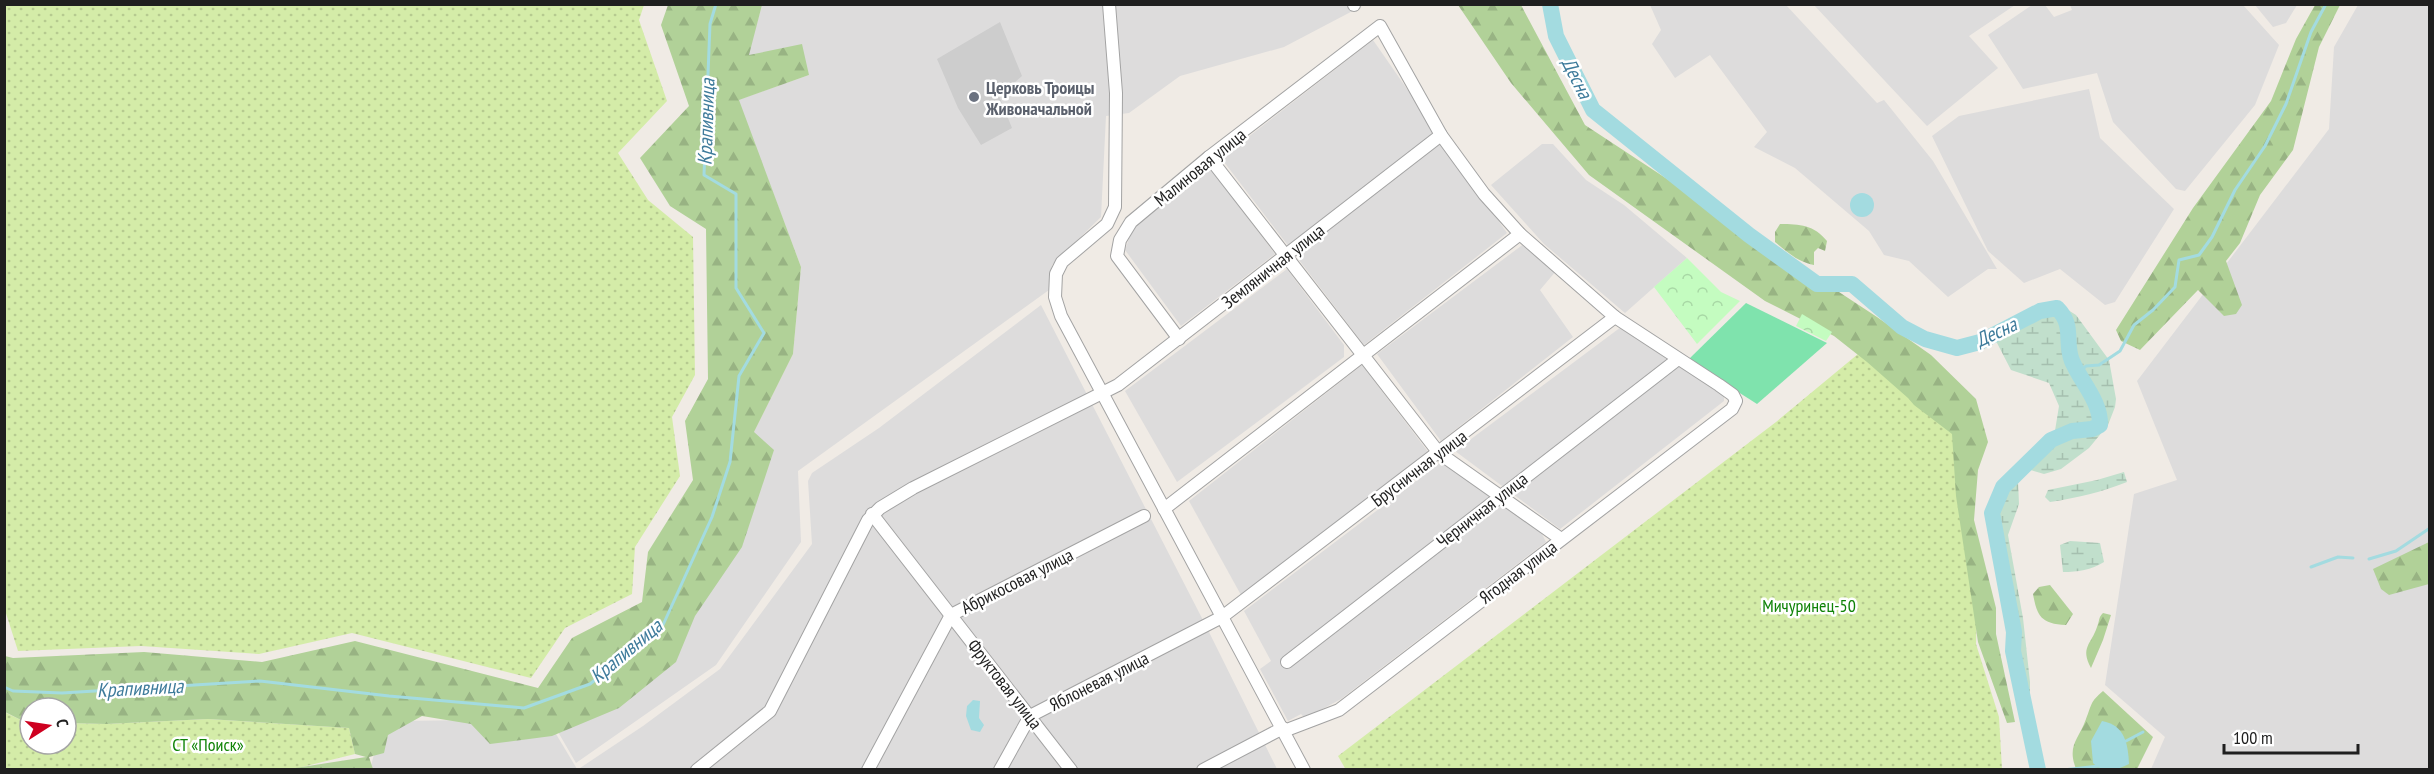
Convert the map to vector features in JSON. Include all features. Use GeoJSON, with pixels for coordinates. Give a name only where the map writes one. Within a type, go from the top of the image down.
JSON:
{"type":"FeatureCollection","features":[{"type":"Feature","properties":{"kind":"street"},"geometry":{"type":"LineString","coordinates":[[1109,4],[1116,93],[1115,207],[1107,224],[1062,262],[1056,274],[1055,297],[1061,316],[1304,770]]}},
{"type":"Feature","properties":{"kind":"street","name":"Малиновая улица"},"geometry":{"type":"LineString","coordinates":[[1179,339],[1117,256],[1120,240],[1131,222],[1209,158],[1380,27],[1441,135]]}},
{"type":"Feature","properties":{"kind":"street"},"geometry":{"type":"LineString","coordinates":[[1441,135],[1485,194],[1520,234],[1615,317],[1678,359]]}},
{"type":"Feature","properties":{"kind":"street","name":"Земляничная улица"},"geometry":{"type":"LineString","coordinates":[[1102,393],[1118,385],[1179,339],[1441,135]]}},
{"type":"Feature","properties":{"kind":"street"},"geometry":{"type":"LineString","coordinates":[[1209,158],[1439,453],[1561,539]]}},
{"type":"Feature","properties":{"kind":"street"},"geometry":{"type":"LineString","coordinates":[[1164,509],[1520,234]]}},
{"type":"Feature","properties":{"kind":"street","name":"Брусничная улица"},"geometry":{"type":"LineString","coordinates":[[1222,617],[1615,317]]}},
{"type":"Feature","properties":{"kind":"street","name":"Ягодная улица"},"geometry":{"type":"LineString","coordinates":[[1203,770],[1283,730],[1339,710],[1732,409],[1736,401],[1733,395],[1678,359]]}},
{"type":"Feature","properties":{"kind":"street","name":"Черничная улица"},"geometry":{"type":"LineString","coordinates":[[1287,662],[1678,359]]}},
{"type":"Feature","properties":{"kind":"street"},"geometry":{"type":"LineString","coordinates":[[697,770],[770,711],[872,514],[913,488],[1102,393]]}},
{"type":"Feature","properties":{"kind":"street","name":"Фруктовая улица"},"geometry":{"type":"LineString","coordinates":[[872,514],[1071,770]]}},
{"type":"Feature","properties":{"kind":"street","name":"Абрикосовая улица"},"geometry":{"type":"LineString","coordinates":[[868,770],[951,615],[1144,516]]}},
{"type":"Feature","properties":{"kind":"street","name":"Яблоневая улица"},"geometry":{"type":"LineString","coordinates":[[1000,770],[1030,716],[1222,617]]}},
{"type":"Feature","properties":{"kind":"shaded area"},"geometry":{"type":"Polygon","coordinates":[[[762,5],[1364,5],[1284,47],[1180,76],[1129,113],[1106,116],[1101,217],[1052,265],[1049,290],[798,471],[801,542],[716,665],[576,763],[554,725],[667,660],[754,432],[793,354],[801,267],[738,100],[809,75],[748,55],[762,5]]]}},
{"type":"Feature","properties":{"kind":"shaded area"},"geometry":{"type":"Polygon","coordinates":[[[1650,5],[1786,5],[1877,103],[1884,100],[1933,161],[1997,269],[1988,269],[1948,297],[1909,261],[1884,255],[1869,231],[1795,168],[1754,147],[1767,132],[1710,55],[1675,78],[1652,44],[1661,30],[1650,5]]]}},
{"type":"Feature","properties":{"kind":"shaded area"},"geometry":{"type":"Polygon","coordinates":[[[1814,5],[2015,5],[1969,36],[1998,68],[1927,126],[1814,5]]]}},
{"type":"Feature","properties":{"kind":"shaded area"},"geometry":{"type":"Polygon","coordinates":[[[2032,5],[2045,5],[2054,17],[2072,10],[2070,5],[2243,5],[2279,45],[2255,105],[2185,191],[2176,189],[2113,122],[2097,73],[2023,89],[1988,35],[2032,5]]]}},
{"type":"Feature","properties":{"kind":"shaded area"},"geometry":{"type":"Polygon","coordinates":[[[2255,5],[2297,5],[2286,23],[2273,27],[2255,5]]]}},
{"type":"Feature","properties":{"kind":"shaded area"},"geometry":{"type":"Polygon","coordinates":[[[2358,5],[2429,5],[2429,769],[2151,769],[2165,737],[2105,685],[2134,494],[2177,480],[2137,381],[2329,129],[2334,47],[2358,5]]]}},
{"type":"Feature","properties":{"kind":"shaded area"},"geometry":{"type":"Polygon","coordinates":[[[1000,22],[1022,76],[999,96],[1012,128],[981,145],[958,108],[937,59],[1000,22]]]}},
{"type":"Feature","properties":{"kind":"shaded area"},"geometry":{"type":"Polygon","coordinates":[[[1373,40],[1507,233],[1364,345],[1221,158],[1373,40]]]}},
{"type":"Feature","properties":{"kind":"shaded area"},"geometry":{"type":"Polygon","coordinates":[[[2089,89],[2100,138],[2174,209],[2115,302],[2105,305],[2060,269],[2024,283],[1988,251],[1932,136],[1959,116],[2089,89]]]}},
{"type":"Feature","properties":{"kind":"shaded area"},"geometry":{"type":"Polygon","coordinates":[[[1542,144],[1553,144],[1586,180],[1624,205],[1687,258],[1625,313],[1544,244],[1491,185],[1542,144]]]}},
{"type":"Feature","properties":{"kind":"shaded area"},"geometry":{"type":"Polygon","coordinates":[[[1210,168],[1275,254],[1181,326],[1125,250],[1133,227],[1210,168]]]}},
{"type":"Feature","properties":{"kind":"shaded area"},"geometry":{"type":"Polygon","coordinates":[[[1525,243],[1556,271],[1540,290],[1573,337],[1441,441],[1377,354],[1525,243]]]}},
{"type":"Feature","properties":{"kind":"shaded area"},"geometry":{"type":"Polygon","coordinates":[[[1287,269],[1344,345],[1344,357],[1177,482],[1125,391],[1287,269]]]}},
{"type":"Feature","properties":{"kind":"shaded area"},"geometry":{"type":"Polygon","coordinates":[[[1041,305],[1277,769],[577,770],[643,726],[720,669],[812,544],[808,481],[812,473],[879,428],[1041,305]]]}},
{"type":"Feature","properties":{"kind":"shaded area"},"geometry":{"type":"Polygon","coordinates":[[[1621,327],[1724,396],[1724,401],[1560,529],[1455,451],[1621,327]]]}},
{"type":"Feature","properties":{"kind":"shaded area"},"geometry":{"type":"Polygon","coordinates":[[[1362,365],[1429,453],[1241,595],[1189,501],[1362,365]]]}},
{"type":"Feature","properties":{"kind":"shaded area"},"geometry":{"type":"Polygon","coordinates":[[[1441,462],[1540,530],[1546,542],[1341,699],[1313,714],[1304,717],[1301,714],[1288,721],[1260,669],[1271,661],[1244,611],[1441,462]]]}},
{"type":"Feature","properties":{"kind":"shaded area"},"geometry":{"type":"Polygon","coordinates":[[[478,720],[550,724],[577,769],[370,770],[378,738],[394,721],[478,720]]]}},
{"type":"Feature","properties":{"kind":"green space"},"geometry":{"type":"Polygon","coordinates":[[[4,5],[644,5],[639,20],[667,101],[618,153],[648,200],[693,237],[695,375],[672,417],[680,476],[635,547],[632,594],[565,628],[531,678],[352,633],[259,654],[141,646],[18,651],[4,607],[4,5]]]}},
{"type":"Feature","properties":{"kind":"green space"},"geometry":{"type":"Polygon","coordinates":[[[668,5],[762,5],[749,55],[802,44],[809,75],[739,100],[801,267],[793,354],[754,432],[774,450],[742,547],[695,616],[676,662],[619,708],[552,736],[490,744],[471,724],[422,716],[388,735],[384,753],[369,757],[373,769],[289,769],[366,757],[355,754],[349,728],[208,719],[78,723],[78,696],[18,696],[18,718],[5,712],[5,656],[13,658],[144,652],[262,662],[355,641],[538,688],[572,638],[642,602],[648,552],[693,480],[685,421],[708,379],[706,229],[670,206],[640,158],[689,106],[661,25],[668,5]]]}},
{"type":"Feature","properties":{"kind":"green space"},"geometry":{"type":"Polygon","coordinates":[[[1458,5],[1521,5],[1585,125],[1877,317],[1931,355],[1976,399],[1988,442],[1978,470],[1974,520],[1996,608],[1996,634],[2015,722],[2007,723],[1978,642],[1956,496],[1952,434],[1914,405],[1867,362],[1834,336],[1765,301],[1589,175],[1511,83],[1458,5]]]}},
{"type":"Feature","properties":{"kind":"green space"},"geometry":{"type":"Polygon","coordinates":[[[2315,5],[2340,5],[2319,47],[2293,150],[2260,195],[2240,243],[2226,261],[2242,305],[2236,314],[2224,316],[2198,290],[2140,350],[2121,341],[2116,330],[2193,208],[2271,101],[2296,39],[2315,5]]]}},
{"type":"Feature","properties":{"kind":"green space"},"geometry":{"type":"Polygon","coordinates":[[[1780,224],[1794,224],[1812,229],[1827,241],[1825,251],[1818,248],[1814,252],[1814,265],[1798,259],[1775,242],[1775,232],[1780,224]]]}},
{"type":"Feature","properties":{"kind":"green space"},"geometry":{"type":"Polygon","coordinates":[[[1687,258],[1721,292],[1740,301],[1697,344],[1654,287],[1687,258]]]}},
{"type":"Feature","properties":{"kind":"green space"},"geometry":{"type":"Polygon","coordinates":[[[1746,303],[1827,343],[1757,404],[1688,360],[1746,303]]]}},
{"type":"Feature","properties":{"kind":"green space"},"geometry":{"type":"Polygon","coordinates":[[[2065,308],[2076,315],[2109,360],[2116,399],[2115,407],[2108,425],[2089,448],[2061,469],[2044,474],[2027,469],[2053,443],[2059,406],[2049,383],[2011,370],[1996,341],[2040,315],[2065,308]]]}},
{"type":"Feature","properties":{"kind":"green space"},"geometry":{"type":"Polygon","coordinates":[[[1802,314],[1832,332],[1826,341],[1796,326],[1802,314]]]}},
{"type":"Feature","properties":{"kind":"green space","name":"Мичуринец-50"},"geometry":{"type":"Polygon","coordinates":[[[1858,354],[1961,428],[1977,606],[1976,644],[1999,717],[2002,769],[1346,770],[1338,756],[1776,422],[1858,354]]]}},
{"type":"Feature","properties":{"kind":"green space"},"geometry":{"type":"Polygon","coordinates":[[[2124,472],[2127,482],[2108,489],[2050,502],[2045,497],[2048,490],[2124,472]]]}},
{"type":"Feature","properties":{"kind":"green space"},"geometry":{"type":"Polygon","coordinates":[[[2018,481],[2019,504],[2008,535],[2023,618],[2030,682],[2030,710],[2022,716],[2017,693],[2017,631],[1994,514],[2005,490],[2018,481]]]}},
{"type":"Feature","properties":{"kind":"green space"},"geometry":{"type":"Polygon","coordinates":[[[2070,541],[2100,543],[2104,562],[2084,570],[2063,572],[2060,545],[2070,541]]]}},
{"type":"Feature","properties":{"kind":"green space"},"geometry":{"type":"Polygon","coordinates":[[[2429,542],[2429,584],[2389,595],[2381,589],[2373,569],[2429,542]]]}},
{"type":"Feature","properties":{"kind":"green space"},"geometry":{"type":"Polygon","coordinates":[[[2050,585],[2073,614],[2066,625],[2046,621],[2036,608],[2033,594],[2039,587],[2050,585]]]}},
{"type":"Feature","properties":{"kind":"green space"},"geometry":{"type":"Polygon","coordinates":[[[2103,613],[2111,615],[2091,668],[2086,651],[2103,613]]]}},
{"type":"Feature","properties":{"kind":"green space"},"geometry":{"type":"Polygon","coordinates":[[[2103,691],[2153,737],[2137,769],[2076,769],[2073,748],[2092,703],[2103,691]]]}},
{"type":"Feature","properties":{"kind":"green space","name":"СТ «Поиск»"},"geometry":{"type":"Polygon","coordinates":[[[4,712],[18,719],[18,756],[78,756],[78,723],[208,719],[349,728],[355,754],[290,770],[5,769],[4,712]]]}},
{"type":"Feature","properties":{"kind":"water"},"geometry":{"type":"Polygon","coordinates":[[[1862,193],[1871,196],[1874,205],[1871,214],[1862,217],[1853,214],[1850,205],[1853,196],[1862,193]]]}},
{"type":"Feature","properties":{"kind":"water"},"geometry":{"type":"Polygon","coordinates":[[[973,700],[980,701],[979,718],[984,725],[980,732],[971,730],[966,716],[967,706],[973,700]]]}},
{"type":"Feature","properties":{"kind":"water"},"geometry":{"type":"Polygon","coordinates":[[[2102,721],[2116,727],[2124,737],[2129,764],[2106,770],[2093,763],[2091,741],[2102,721]]]}},
{"type":"Feature","properties":{"kind":"waterway","name":"Крапивница"},"geometry":{"type":"LineString","coordinates":[[4,687],[13,691],[62,693],[260,681],[524,708],[590,684],[663,625],[712,517],[730,462],[739,376],[764,333],[736,288],[736,194],[704,175],[710,24],[716,4]]}},
{"type":"Feature","properties":{"kind":"waterway","name":"Десна"},"geometry":{"type":"LineString","coordinates":[[1550,4],[1556,36],[1593,110],[1749,235],[1817,284],[1852,284],[1902,327],[1925,339],[1957,348],[1980,342],[2040,311],[2057,308],[2066,321],[2072,361],[2094,400],[2100,425],[2092,429],[2072,431],[2051,440],[2003,487],[1992,513],[2014,632],[2013,651],[2038,770]]}},
{"type":"Feature","properties":{"kind":"waterway"},"geometry":{"type":"LineString","coordinates":[[2079,373],[2086,366],[2099,365],[2120,351],[2134,325],[2153,310],[2175,287],[2179,260],[2199,255],[2212,237],[2235,190],[2265,146],[2286,104],[2311,32],[2326,4]]}},
{"type":"Feature","properties":{"kind":"waterway"},"geometry":{"type":"LineString","coordinates":[[2369,559],[2396,551],[2430,528]]}},
{"type":"Feature","properties":{"kind":"waterway"},"geometry":{"type":"LineString","coordinates":[[2311,567],[2338,557],[2353,558]]}},
{"type":"Feature","properties":{"kind":"waterway"},"geometry":{"type":"LineString","coordinates":[[2126,741],[2143,732]]}},
{"type":"Feature","properties":{"kind":"waterway"},"geometry":{"type":"LineString","coordinates":[[2063,770],[2099,766]]}},
{"type":"Feature","properties":{"kind":"place","name":"Церковь Троицы Живоначальной"},"geometry":{"type":"Point","coordinates":[974,97]}}]}
